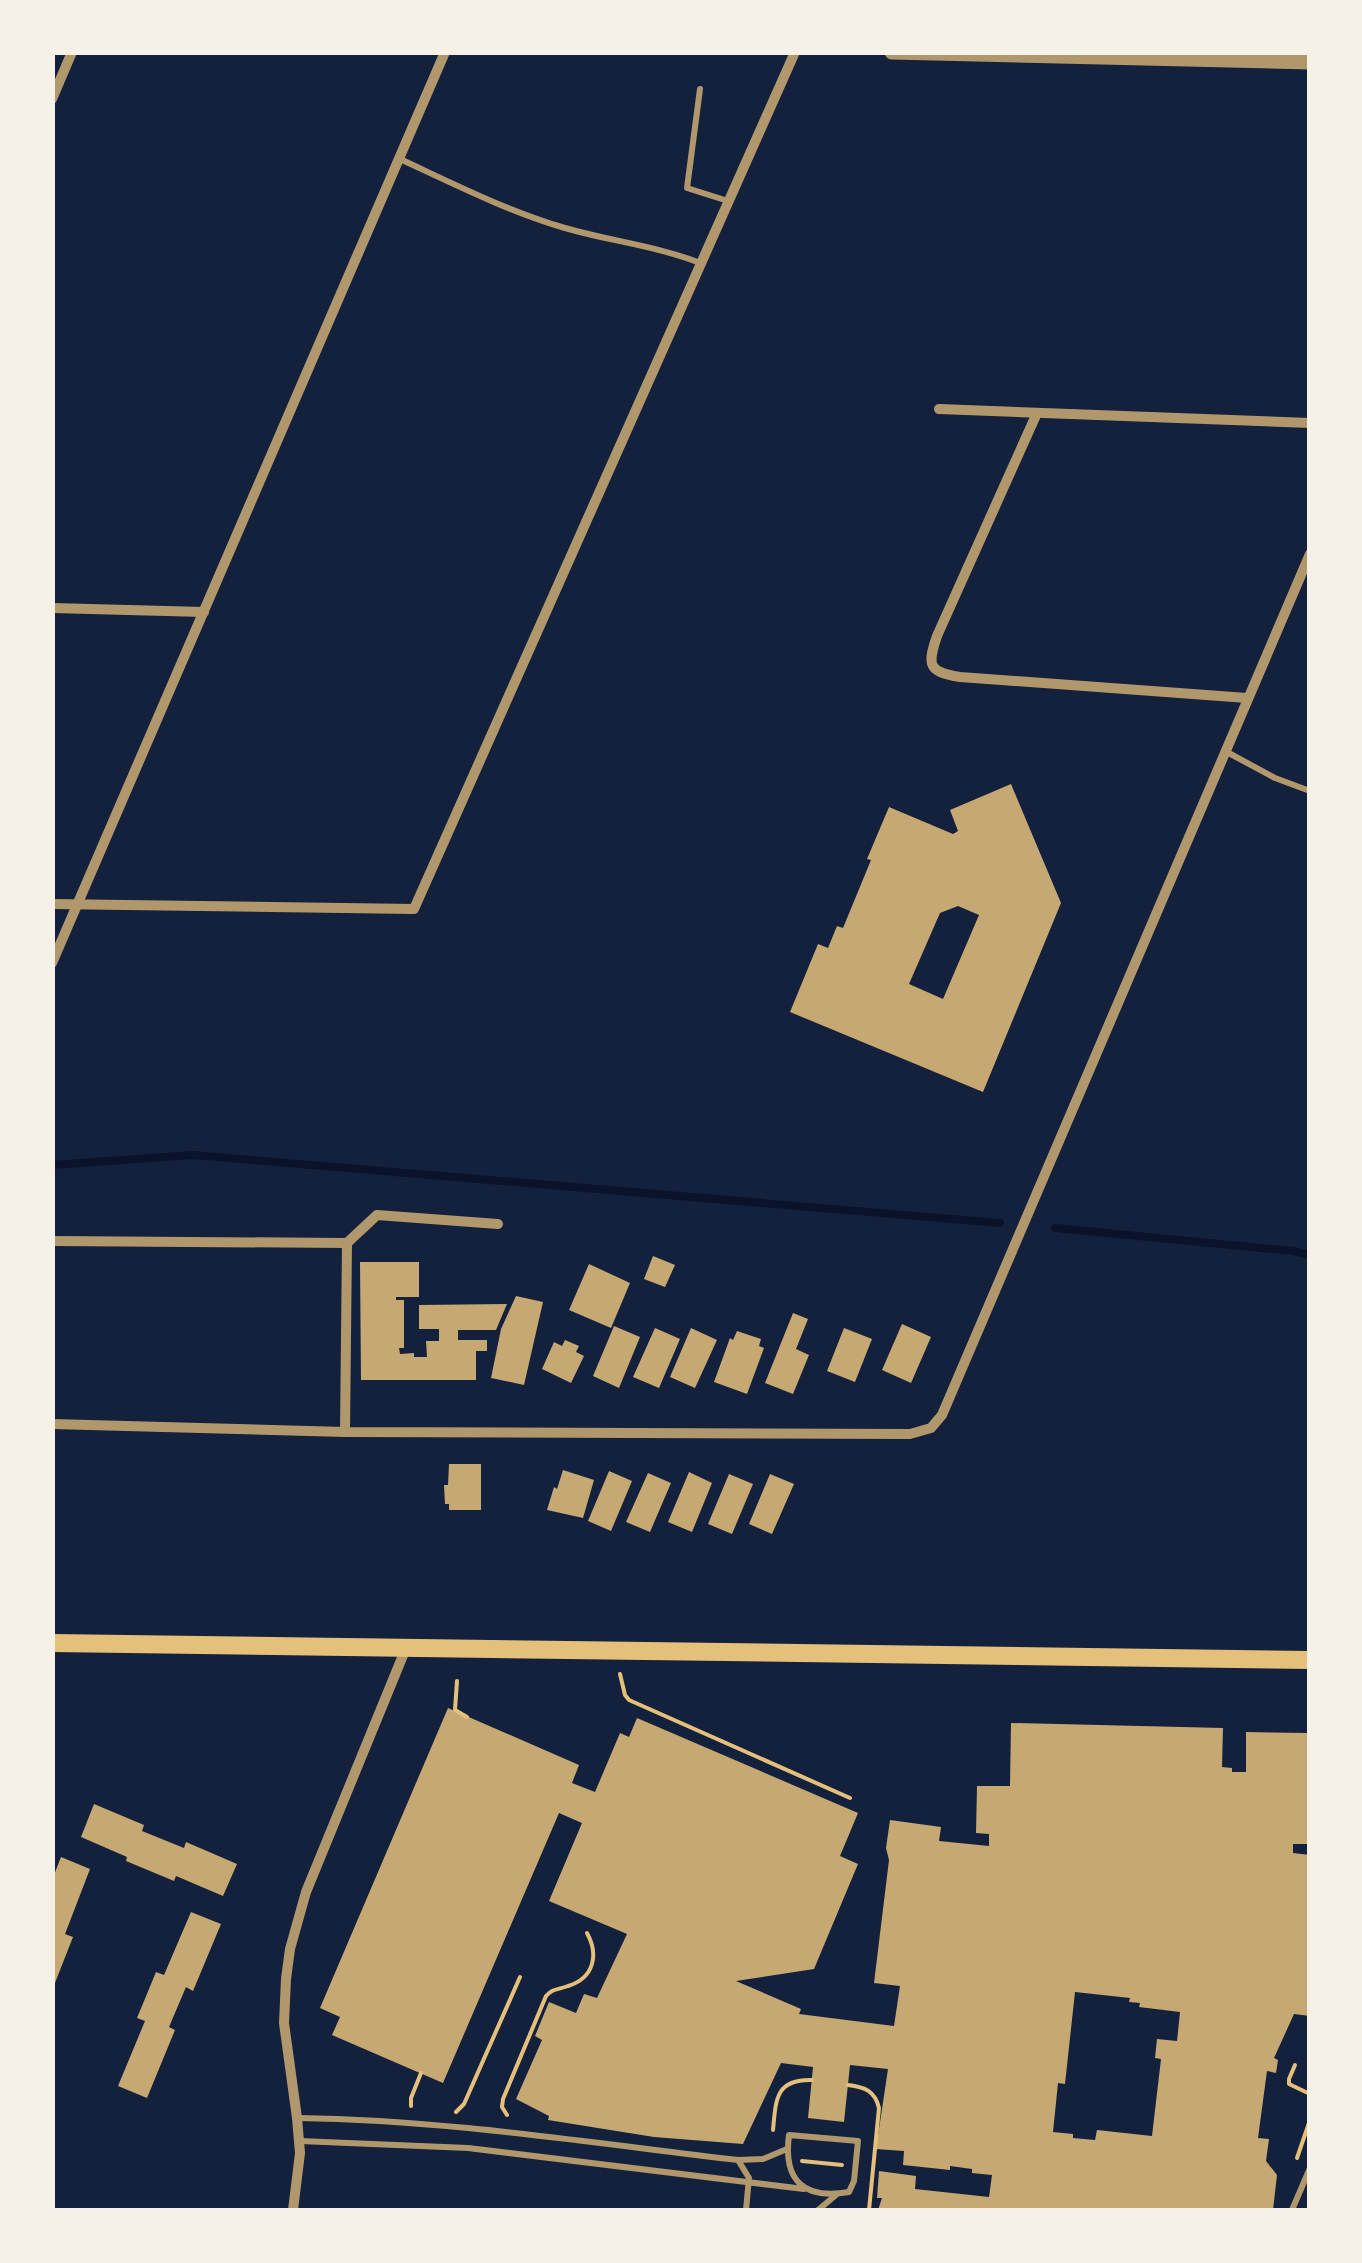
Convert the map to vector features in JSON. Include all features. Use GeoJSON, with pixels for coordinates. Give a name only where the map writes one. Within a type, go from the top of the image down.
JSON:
{"type":"FeatureCollection","features":[{"type":"Feature","properties":{"kind":"main road"},"geometry":{"type":"LineString","coordinates":[[52,1643],[1310,1660]]}},
{"type":"Feature","properties":{"kind":"street"},"geometry":{"type":"LineString","coordinates":[[52,99],[72,52]]}},
{"type":"Feature","properties":{"kind":"street"},"geometry":{"type":"LineString","coordinates":[[52,963],[446,52]]}},
{"type":"Feature","properties":{"kind":"street"},"geometry":{"type":"LineString","coordinates":[[52,904],[414,909],[795,52]]}},
{"type":"Feature","properties":{"kind":"street"},"geometry":{"type":"LineString","coordinates":[[892,52],[1310,62]]}},
{"type":"Feature","properties":{"kind":"street"},"geometry":{"type":"LineString","coordinates":[[939,409],[1310,422]]}},
{"type":"Feature","properties":{"kind":"street"},"geometry":{"type":"LineString","coordinates":[[1038,413],[937,636],[930,655],[934,668],[960,677],[1247,698]]}},
{"type":"Feature","properties":{"kind":"street"},"geometry":{"type":"LineString","coordinates":[[52,1424],[345,1432],[910,1434],[931,1428],[942,1415],[1310,554]]}},
{"type":"Feature","properties":{"kind":"street"},"geometry":{"type":"LineString","coordinates":[[52,608],[204,612]]}},
{"type":"Feature","properties":{"kind":"street"},"geometry":{"type":"LineString","coordinates":[[52,1242],[347,1243],[377,1215],[498,1224]]}},
{"type":"Feature","properties":{"kind":"street"},"geometry":{"type":"LineString","coordinates":[[345,1432],[347,1243]]}},
{"type":"Feature","properties":{"kind":"street"},"geometry":{"type":"LineString","coordinates":[[293,2210],[299,2166],[298,2118],[284,2023],[293,1935],[306,1892],[406,1648]]}},
{"type":"Feature","properties":{"kind":"lane"},"geometry":{"type":"LineString","coordinates":[[700,89],[686,188],[729,201]]}},
{"type":"Feature","properties":{"kind":"lane"},"geometry":{"type":"LineString","coordinates":[[400,159],[496,204],[548,222],[702,263]]}},
{"type":"Feature","properties":{"kind":"lane"},"geometry":{"type":"LineString","coordinates":[[1224,751],[1310,791]]}},
{"type":"Feature","properties":{"kind":"lane"},"geometry":{"type":"LineString","coordinates":[[298,2118],[476,2128],[738,2160],[762,2159],[787,2149]]}},
{"type":"Feature","properties":{"kind":"lane"},"geometry":{"type":"LineString","coordinates":[[299,2141],[468,2148],[750,2182],[804,2189],[837,2193],[852,2188],[858,2141],[789,2135],[787,2159],[794,2178],[804,2189]]}},
{"type":"Feature","properties":{"kind":"lane"},"geometry":{"type":"LineString","coordinates":[[738,2160],[750,2182],[746,2210]]}},
{"type":"Feature","properties":{"kind":"lane"},"geometry":{"type":"LineString","coordinates":[[1292,2210],[1310,2168]]}},
{"type":"Feature","properties":{"kind":"lane"},"geometry":{"type":"LineString","coordinates":[[818,2210],[837,2193]]}},
{"type":"Feature","properties":{"kind":"path"},"geometry":{"type":"LineString","coordinates":[[620,1674],[624,1696],[629,1700],[850,1798]]}},
{"type":"Feature","properties":{"kind":"path"},"geometry":{"type":"LineString","coordinates":[[457,1681],[455,1710],[467,1717]]}},
{"type":"Feature","properties":{"kind":"path"},"geometry":{"type":"LineString","coordinates":[[511,2119],[502,2107],[503,2099],[546,1996],[550,1990],[581,1980],[592,1966],[594,1950],[587,1933]]}},
{"type":"Feature","properties":{"kind":"path"},"geometry":{"type":"LineString","coordinates":[[450,2114],[464,2104],[520,1977]]}},
{"type":"Feature","properties":{"kind":"path"},"geometry":{"type":"LineString","coordinates":[[1294,2065],[1289,2084],[1310,2094]]}},
{"type":"Feature","properties":{"kind":"path"},"geometry":{"type":"LineString","coordinates":[[416,2113],[410,2102],[421,2073]]}},
{"type":"Feature","properties":{"kind":"path"},"geometry":{"type":"LineString","coordinates":[[773,2136],[776,2100],[781,2090],[796,2081],[812,2080]]}},
{"type":"Feature","properties":{"kind":"path"},"geometry":{"type":"LineString","coordinates":[[802,2161],[842,2165]]}},
{"type":"Feature","properties":{"kind":"building"},"geometry":{"type":"Polygon","coordinates":[[[1011,784],[1061,903],[983,1092],[790,1012],[818,944],[828,948],[837,926],[843,928],[889,807],[953,834],[958,831],[950,810],[1011,784]],[[958,906],[940,913],[909,984],[943,999],[979,915],[958,906]]]}},
{"type":"Feature","properties":{"kind":"building"},"geometry":{"type":"Polygon","coordinates":[[[653,1256],[675,1265],[665,1287],[644,1279],[653,1256]]]}},
{"type":"Feature","properties":{"kind":"building"},"geometry":{"type":"Polygon","coordinates":[[[360,1262],[419,1262],[419,1297],[396,1297],[404,1300],[404,1348],[399,1348],[400,1354],[427,1357],[426,1341],[439,1341],[439,1329],[419,1329],[419,1305],[507,1304],[496,1330],[458,1330],[458,1340],[487,1340],[487,1351],[476,1351],[476,1380],[361,1380],[360,1262]]]}},
{"type":"Feature","properties":{"kind":"building"},"geometry":{"type":"Polygon","coordinates":[[[589,1264],[630,1283],[611,1328],[569,1310],[589,1264]]]}},
{"type":"Feature","properties":{"kind":"building"},"geometry":{"type":"Polygon","coordinates":[[[516,1296],[543,1302],[524,1385],[491,1378],[501,1329],[516,1296]]]}},
{"type":"Feature","properties":{"kind":"building"},"geometry":{"type":"Polygon","coordinates":[[[793,1313],[808,1319],[796,1349],[809,1355],[793,1394],[765,1383],[793,1313]]]}},
{"type":"Feature","properties":{"kind":"building"},"geometry":{"type":"Polygon","coordinates":[[[902,1324],[931,1337],[911,1383],[882,1370],[902,1324]]]}},
{"type":"Feature","properties":{"kind":"building"},"geometry":{"type":"Polygon","coordinates":[[[614,1326],[640,1337],[619,1388],[593,1376],[614,1326]]]}},
{"type":"Feature","properties":{"kind":"building"},"geometry":{"type":"Polygon","coordinates":[[[655,1328],[680,1339],[659,1388],[633,1377],[655,1328]]]}},
{"type":"Feature","properties":{"kind":"building"},"geometry":{"type":"Polygon","coordinates":[[[691,1328],[717,1340],[695,1388],[670,1377],[691,1328]]]}},
{"type":"Feature","properties":{"kind":"building"},"geometry":{"type":"Polygon","coordinates":[[[844,1328],[872,1339],[855,1382],[827,1371],[844,1328]]]}},
{"type":"Feature","properties":{"kind":"building"},"geometry":{"type":"Polygon","coordinates":[[[737,1331],[761,1339],[759,1346],[764,1348],[747,1394],[714,1382],[730,1338],[733,1340],[737,1331]]]}},
{"type":"Feature","properties":{"kind":"building"},"geometry":{"type":"Polygon","coordinates":[[[565,1340],[579,1346],[576,1352],[584,1356],[571,1383],[542,1369],[554,1342],[562,1346],[565,1340]]]}},
{"type":"Feature","properties":{"kind":"building"},"geometry":{"type":"Polygon","coordinates":[[[449,1464],[481,1464],[481,1510],[449,1510],[444,1485],[448,1485],[449,1464]]]}},
{"type":"Feature","properties":{"kind":"building"},"geometry":{"type":"Polygon","coordinates":[[[563,1470],[594,1480],[583,1518],[547,1510],[563,1470]]]}},
{"type":"Feature","properties":{"kind":"building"},"geometry":{"type":"Polygon","coordinates":[[[609,1471],[632,1481],[611,1531],[588,1521],[609,1471]]]}},
{"type":"Feature","properties":{"kind":"building"},"geometry":{"type":"Polygon","coordinates":[[[689,1472],[712,1483],[692,1532],[668,1522],[689,1472]]]}},
{"type":"Feature","properties":{"kind":"building"},"geometry":{"type":"Polygon","coordinates":[[[648,1473],[671,1483],[650,1532],[626,1522],[648,1473]]]}},
{"type":"Feature","properties":{"kind":"building"},"geometry":{"type":"Polygon","coordinates":[[[729,1474],[753,1484],[732,1534],[708,1524],[729,1474]]]}},
{"type":"Feature","properties":{"kind":"building"},"geometry":{"type":"Polygon","coordinates":[[[770,1474],[794,1484],[772,1534],[749,1524],[770,1474]]]}},
{"type":"Feature","properties":{"kind":"building"},"geometry":{"type":"Polygon","coordinates":[[[448,1708],[579,1765],[572,1783],[595,1792],[620,1733],[629,1737],[637,1718],[858,1813],[840,1856],[858,1864],[814,1969],[736,1981],[801,2009],[799,2014],[894,2026],[900,1986],[874,1983],[890,1820],[941,1827],[939,1841],[989,1846],[989,1834],[976,1833],[977,1786],[1010,1786],[1011,1723],[1223,1728],[1222,1767],[1232,1768],[1232,1772],[1246,1772],[1246,1732],[1310,1733],[1310,1844],[1293,1844],[1293,1853],[1310,1855],[1310,2016],[1294,2014],[1274,2058],[1278,2060],[1276,2073],[1267,2071],[1258,2138],[1269,2139],[1266,2161],[1277,2175],[1273,2210],[878,2210],[882,2198],[877,2198],[879,2171],[916,2176],[915,2189],[989,2197],[992,2175],[950,2166],[950,2170],[903,2165],[904,2151],[876,2149],[888,2069],[850,2065],[844,2122],[808,2118],[813,2067],[781,2063],[743,2144],[654,2137],[548,2120],[549,2116],[516,2099],[542,2040],[535,2036],[549,2002],[576,2013],[584,1994],[597,1998],[627,1934],[549,1901],[582,1823],[559,1813],[443,2083],[332,2035],[340,2017],[320,2008],[448,1708]],[[1075,1992],[1065,2084],[1058,2083],[1053,2132],[1095,2140],[1097,2130],[1152,2136],[1161,2059],[1155,2058],[1157,2039],[1177,2041],[1180,2012],[1139,2007],[1140,2003],[1129,2002],[1130,1998],[1075,1992]]]}},
{"type":"Feature","properties":{"kind":"building"},"geometry":{"type":"Polygon","coordinates":[[[94,1804],[144,1825],[142,1831],[184,1848],[186,1842],[237,1864],[223,1896],[176,1876],[174,1881],[81,1837],[94,1804]]]}},
{"type":"Feature","properties":{"kind":"building"},"geometry":{"type":"Polygon","coordinates":[[[61,1857],[90,1869],[65,1934],[73,1937],[53,1988],[52,1880],[61,1857]]]}},
{"type":"Feature","properties":{"kind":"building"},"geometry":{"type":"Polygon","coordinates":[[[191,1912],[221,1924],[193,1991],[186,1987],[169,2027],[175,2030],[147,2098],[118,2086],[145,2021],[137,2018],[156,1972],[164,1975],[191,1912]]]}},
{"type":"Feature","properties":{"kind":"waterway"},"geometry":{"type":"LineString","coordinates":[[52,1165],[193,1155],[1000,1223]]}},
{"type":"Feature","properties":{"kind":"waterway"},"geometry":{"type":"LineString","coordinates":[[1055,1228],[1310,1255]]}}]}
